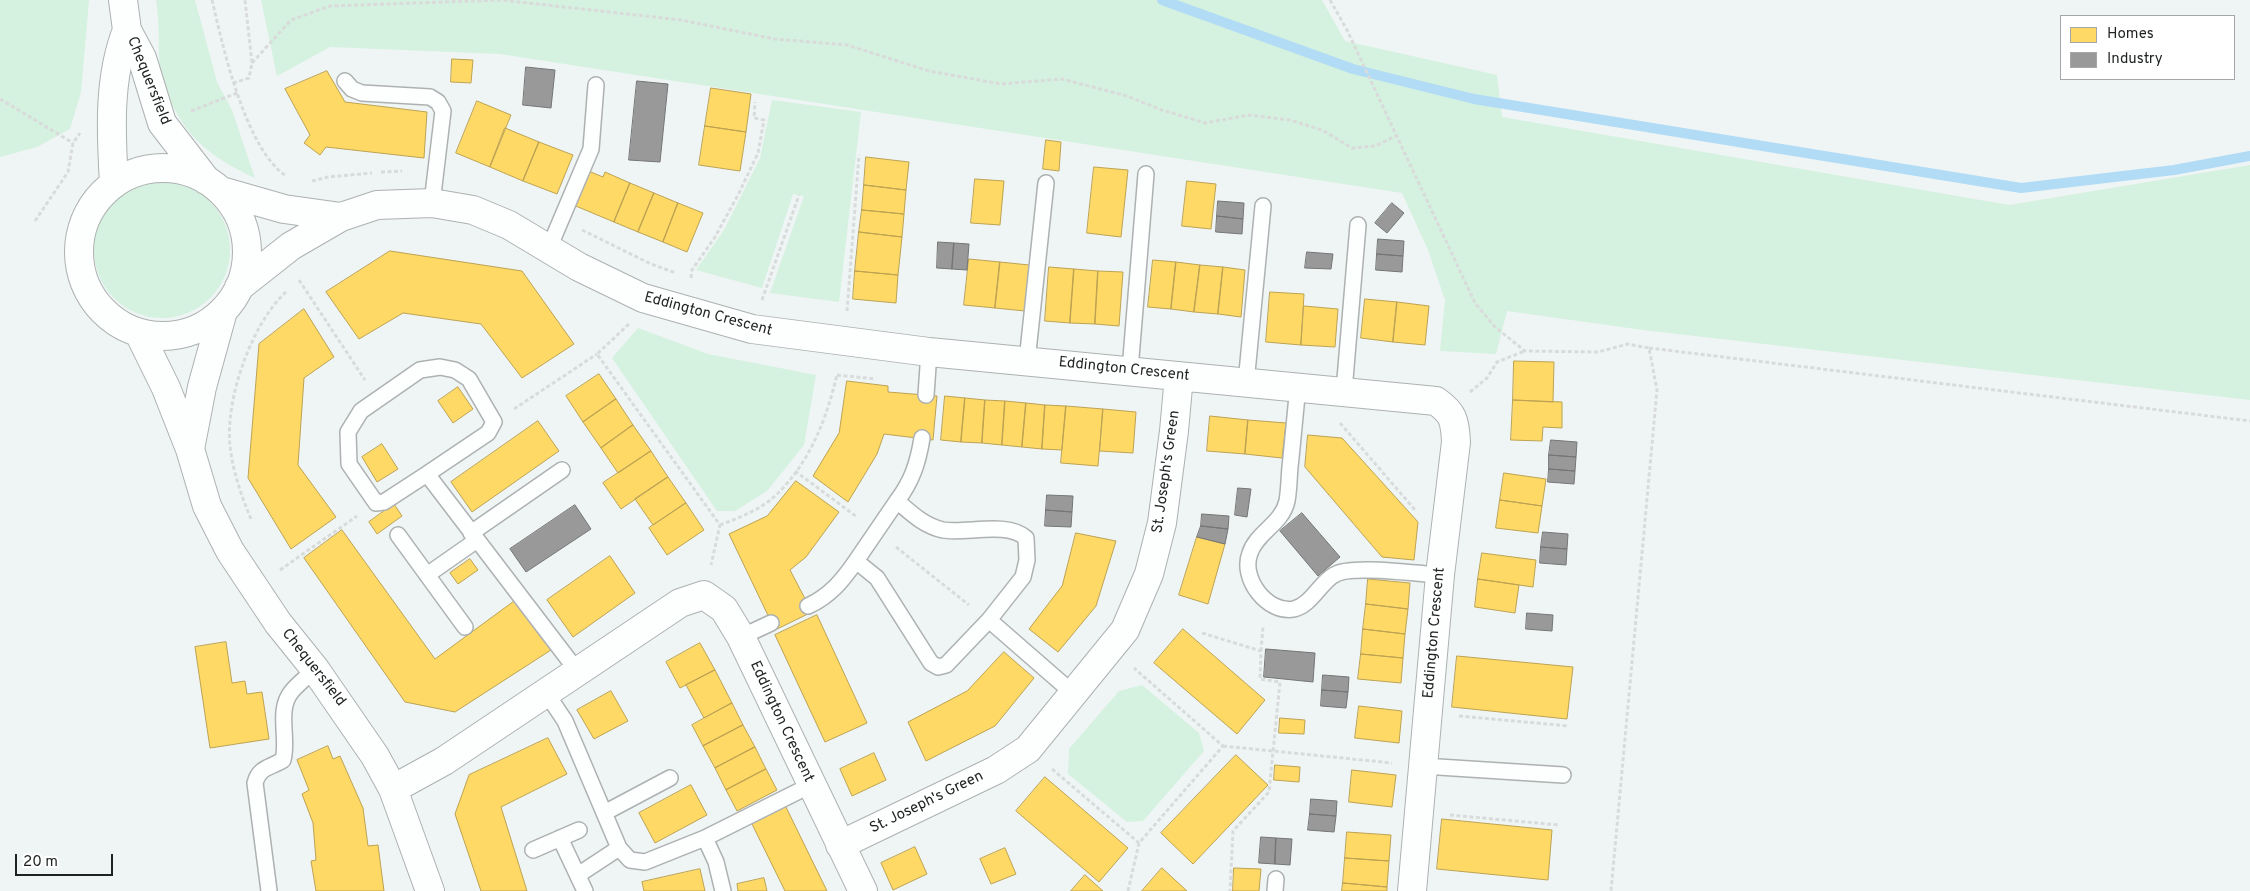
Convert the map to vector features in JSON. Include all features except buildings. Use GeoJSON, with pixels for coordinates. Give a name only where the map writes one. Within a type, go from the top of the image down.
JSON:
{"type":"FeatureCollection","features":[{"type":"Feature","properties":{"kind":"street","name":"Chequersfield"},"geometry":{"type":"LineString","coordinates":[[123,0],[127,30],[142,58],[162,123],[213,186]]}},
{"type":"Feature","properties":{"kind":"street","name":"Chequersfield"},"geometry":{"type":"LineString","coordinates":[[114,184],[111,126],[118,53],[127,30]]}},
{"type":"Feature","properties":{"kind":"street"},"geometry":{"type":"LineString","coordinates":[[159,168],[184,171],[213,186],[236,211],[245,236],[246,262],[239,287],[223,311],[205,325],[184,334],[162,336],[139,333],[115,321],[96,303],[83,279],[79,253],[83,226],[95,202],[114,184],[136,172],[159,168]]}},
{"type":"Feature","properties":{"kind":"street","name":"Eddington Crescent"},"geometry":{"type":"LineString","coordinates":[[213,186],[284,209],[341,217]]}},
{"type":"Feature","properties":{"kind":"street","name":"Eddington Crescent"},"geometry":{"type":"LineString","coordinates":[[239,287],[291,246],[341,217],[377,205],[432,203],[473,210],[509,225],[579,267],[643,298],[752,329],[929,352],[1436,401],[1449,410],[1456,424],[1456,442],[1440,575],[1412,891]]}},
{"type":"Feature","properties":{"kind":"street","name":"Chequersfield"},"geometry":{"type":"LineString","coordinates":[[190,449],[202,387],[223,311]]}},
{"type":"Feature","properties":{"kind":"street","name":"Chequersfield"},"geometry":{"type":"LineString","coordinates":[[139,333],[166,388],[190,449],[207,506],[230,550],[278,623],[343,707],[393,789],[430,891]]}},
{"type":"Feature","properties":{"kind":"street","name":"St. Joseph's Green"},"geometry":{"type":"LineString","coordinates":[[840,845],[996,770],[1028,749],[1125,630],[1149,574],[1162,523],[1179,376]]}},
{"type":"Feature","properties":{"kind":"street"},"geometry":{"type":"LineString","coordinates":[[393,789],[444,761],[547,694],[680,603],[704,595]]}},
{"type":"Feature","properties":{"kind":"street","name":"Eddington Crescent"},"geometry":{"type":"LineString","coordinates":[[704,595],[724,609],[741,637],[863,891]]}},
{"type":"Feature","properties":{"kind":"lane"},"geometry":{"type":"LineString","coordinates":[[345,81],[352,89],[362,93],[430,97],[438,102],[443,112],[432,203]]}},
{"type":"Feature","properties":{"kind":"lane"},"geometry":{"type":"LineString","coordinates":[[549,248],[591,148],[596,85]]}},
{"type":"Feature","properties":{"kind":"lane"},"geometry":{"type":"LineString","coordinates":[[1130,370],[1146,174]]}},
{"type":"Feature","properties":{"kind":"lane"},"geometry":{"type":"LineString","coordinates":[[1027,361],[1046,182]]}},
{"type":"Feature","properties":{"kind":"lane"},"geometry":{"type":"LineString","coordinates":[[1246,383],[1263,206]]}},
{"type":"Feature","properties":{"kind":"lane"},"geometry":{"type":"LineString","coordinates":[[1344,391],[1358,224]]}},
{"type":"Feature","properties":{"kind":"lane"},"geometry":{"type":"LineString","coordinates":[[926,395],[929,352]]}},
{"type":"Feature","properties":{"kind":"lane"},"geometry":{"type":"LineString","coordinates":[[440,366],[455,370],[469,379],[494,422],[488,433],[384,502],[376,503],[349,464],[348,432],[361,412],[378,399],[420,370],[440,366]]}},
{"type":"Feature","properties":{"kind":"lane"},"geometry":{"type":"LineString","coordinates":[[1298,387],[1287,502],[1278,520],[1260,537],[1250,553],[1247,567],[1253,584],[1269,604],[1285,610],[1297,608],[1335,574],[1354,570],[1440,575]]}},
{"type":"Feature","properties":{"kind":"lane"},"geometry":{"type":"LineString","coordinates":[[808,606],[823,599],[841,583],[910,483],[918,465],[922,438]]}},
{"type":"Feature","properties":{"kind":"lane"},"geometry":{"type":"LineString","coordinates":[[427,575],[562,470]]}},
{"type":"Feature","properties":{"kind":"lane"},"geometry":{"type":"LineString","coordinates":[[427,474],[578,672]]}},
{"type":"Feature","properties":{"kind":"lane"},"geometry":{"type":"LineString","coordinates":[[856,561],[877,578],[924,654],[938,667],[946,665],[959,654],[989,620],[1023,576],[1026,560],[1026,538],[1013,530],[943,530],[922,523],[897,502]]}},
{"type":"Feature","properties":{"kind":"lane"},"geometry":{"type":"LineString","coordinates":[[398,535],[465,627]]}},
{"type":"Feature","properties":{"kind":"lane"},"geometry":{"type":"LineString","coordinates":[[989,620],[1074,694]]}},
{"type":"Feature","properties":{"kind":"lane"},"geometry":{"type":"LineString","coordinates":[[741,637],[771,623]]}},
{"type":"Feature","properties":{"kind":"lane"},"geometry":{"type":"LineString","coordinates":[[269,891],[255,783],[258,774],[265,767],[282,760],[286,751],[284,707],[291,692],[315,669]]}},
{"type":"Feature","properties":{"kind":"lane"},"geometry":{"type":"LineString","coordinates":[[547,694],[565,721],[606,812],[619,848],[630,860],[645,862],[705,838],[811,785]]}},
{"type":"Feature","properties":{"kind":"lane"},"geometry":{"type":"LineString","coordinates":[[1423,766],[1563,775]]}},
{"type":"Feature","properties":{"kind":"lane"},"geometry":{"type":"LineString","coordinates":[[606,812],[670,778]]}},
{"type":"Feature","properties":{"kind":"lane"},"geometry":{"type":"LineString","coordinates":[[532,850],[579,830]]}},
{"type":"Feature","properties":{"kind":"lane"},"geometry":{"type":"LineString","coordinates":[[560,838],[585,891]]}},
{"type":"Feature","properties":{"kind":"lane"},"geometry":{"type":"LineString","coordinates":[[705,838],[716,862],[723,891]]}},
{"type":"Feature","properties":{"kind":"lane"},"geometry":{"type":"LineString","coordinates":[[578,875],[619,848]]}},
{"type":"Feature","properties":{"kind":"path"},"geometry":{"type":"LineString","coordinates":[[212,0],[233,83],[252,129],[270,160],[284,175]]}},
{"type":"Feature","properties":{"kind":"path"},"geometry":{"type":"LineString","coordinates":[[233,83],[248,78],[252,63],[245,0]]}},
{"type":"Feature","properties":{"kind":"path"},"geometry":{"type":"LineString","coordinates":[[252,63],[291,20],[330,6],[501,0],[681,20],[776,39],[847,45],[929,70],[1001,84],[1062,79],[1127,96],[1162,110],[1205,123],[1249,115],[1290,120],[1322,130],[1352,148],[1375,146],[1396,136]]}},
{"type":"Feature","properties":{"kind":"path"},"geometry":{"type":"LineString","coordinates":[[1330,0],[1381,103],[1475,303],[1495,327],[1525,351]]}},
{"type":"Feature","properties":{"kind":"path"},"geometry":{"type":"LineString","coordinates":[[0,99],[73,143]]}},
{"type":"Feature","properties":{"kind":"path"},"geometry":{"type":"LineString","coordinates":[[691,278],[692,270],[715,237],[758,153],[764,120],[754,118],[755,102]]}},
{"type":"Feature","properties":{"kind":"path"},"geometry":{"type":"LineString","coordinates":[[847,312],[859,155]]}},
{"type":"Feature","properties":{"kind":"path"},"geometry":{"type":"LineString","coordinates":[[752,329],[799,195]]}},
{"type":"Feature","properties":{"kind":"path"},"geometry":{"type":"LineString","coordinates":[[251,521],[237,486],[230,444],[233,402],[243,365],[258,328],[280,298],[300,280],[313,305],[378,399]]}},
{"type":"Feature","properties":{"kind":"path"},"geometry":{"type":"LineString","coordinates":[[494,422],[597,354],[630,323],[643,298]]}},
{"type":"Feature","properties":{"kind":"path"},"geometry":{"type":"LineString","coordinates":[[1449,410],[1487,378],[1498,362],[1525,351],[1598,352],[1628,344],[2250,421]]}},
{"type":"Feature","properties":{"kind":"path"},"geometry":{"type":"LineString","coordinates":[[1611,891],[1657,390],[1649,348]]}},
{"type":"Feature","properties":{"kind":"path"},"geometry":{"type":"LineString","coordinates":[[597,354],[720,525],[704,595]]}},
{"type":"Feature","properties":{"kind":"path"},"geometry":{"type":"LineString","coordinates":[[720,525],[742,517],[774,497],[809,454],[829,407],[837,375]]}},
{"type":"Feature","properties":{"kind":"path"},"geometry":{"type":"LineString","coordinates":[[1295,419],[1340,423],[1421,517]]}},
{"type":"Feature","properties":{"kind":"path"},"geometry":{"type":"LineString","coordinates":[[278,571],[376,503]]}},
{"type":"Feature","properties":{"kind":"path"},"geometry":{"type":"LineString","coordinates":[[273,563],[283,577]]}},
{"type":"Feature","properties":{"kind":"path"},"geometry":{"type":"LineString","coordinates":[[1202,633],[1261,651],[1260,679],[1280,682],[1269,792],[1233,831],[1230,891]]}},
{"type":"Feature","properties":{"kind":"path"},"geometry":{"type":"LineString","coordinates":[[1111,648],[1223,746],[1423,766]]}},
{"type":"Feature","properties":{"kind":"path"},"geometry":{"type":"LineString","coordinates":[[1428,713],[1569,726]]}},
{"type":"Feature","properties":{"kind":"path"},"geometry":{"type":"LineString","coordinates":[[1128,891],[1139,843],[1223,746]]}},
{"type":"Feature","properties":{"kind":"path"},"geometry":{"type":"LineString","coordinates":[[1028,749],[1139,843]]}},
{"type":"Feature","properties":{"kind":"path"},"geometry":{"type":"LineString","coordinates":[[1419,812],[1559,825]]}},
{"type":"Feature","properties":{"kind":"green space"},"geometry":{"type":"Polygon","coordinates":[[[0,0],[89,0],[81,92],[70,129],[37,147],[0,157],[0,0]]]}},
{"type":"Feature","properties":{"kind":"green space"},"geometry":{"type":"Polygon","coordinates":[[[156,0],[195,0],[217,82],[232,110],[255,178],[214,155],[203,146],[183,124],[175,110],[161,76],[156,0]]]}},
{"type":"Feature","properties":{"kind":"green space"},"geometry":{"type":"Polygon","coordinates":[[[261,0],[1322,0],[1345,41],[1497,75],[1502,117],[2009,205],[2250,165],[2250,400],[1643,330],[1507,311],[1496,354],[1440,351],[1445,300],[1428,250],[1402,193],[500,54],[330,47],[277,76],[261,0]]]}},
{"type":"Feature","properties":{"kind":"green space"},"geometry":{"type":"Polygon","coordinates":[[[772,100],[861,112],[839,302],[770,293],[804,196],[793,194],[762,288],[696,270],[724,230],[760,158],[772,100]]]}},
{"type":"Feature","properties":{"kind":"green space"},"geometry":{"type":"Polygon","coordinates":[[[162,182],[188,187],[200,193],[210,202],[219,212],[225,224],[230,250],[225,276],[219,288],[210,298],[200,307],[188,313],[162,318],[136,313],[124,307],[114,298],[105,288],[99,276],[94,250],[99,224],[105,212],[114,202],[124,193],[136,187],[162,182]]]}},
{"type":"Feature","properties":{"kind":"green space"},"geometry":{"type":"Polygon","coordinates":[[[638,328],[708,354],[816,375],[804,445],[767,491],[735,511],[717,511],[612,358],[638,328]]]}},
{"type":"Feature","properties":{"kind":"green space"},"geometry":{"type":"Polygon","coordinates":[[[1142,685],[1199,733],[1204,751],[1143,821],[1127,822],[1068,774],[1069,749],[1119,691],[1142,685]]]}},
{"type":"Feature","properties":{"kind":"waterway"},"geometry":{"type":"LineString","coordinates":[[1162,0],[1353,69],[1474,99],[2021,188],[2174,170],[2250,156]]}}]}
